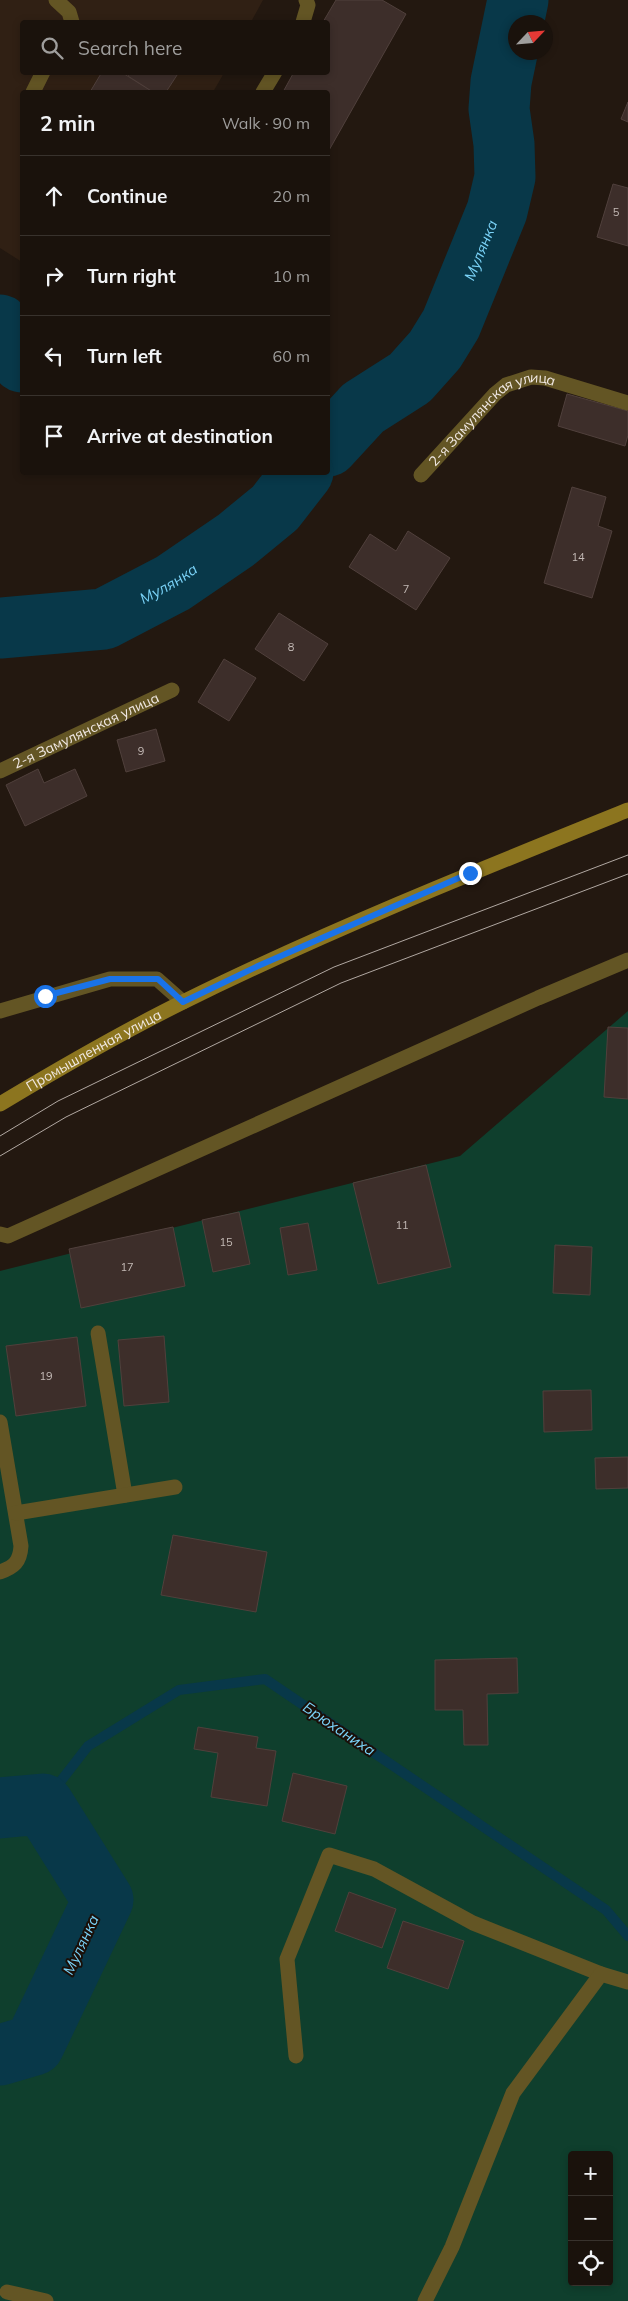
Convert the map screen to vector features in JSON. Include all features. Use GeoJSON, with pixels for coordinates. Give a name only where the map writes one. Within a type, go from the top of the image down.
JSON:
{"type":"FeatureCollection","features":[{"type":"Feature","properties":{"kind":"main road","name":"Промышленная улица"},"geometry":{"type":"LineString","coordinates":[[0,1104],[183,1002],[258,966],[470,873],[628,810]]}},
{"type":"Feature","properties":{"kind":"street"},"geometry":{"type":"LineString","coordinates":[[56,0],[69,12],[71,20]]}},
{"type":"Feature","properties":{"kind":"street"},"geometry":{"type":"LineString","coordinates":[[304,20],[308,5],[306,0]]}},
{"type":"Feature","properties":{"kind":"street"},"geometry":{"type":"LineString","coordinates":[[34,90],[42,75]]}},
{"type":"Feature","properties":{"kind":"street"},"geometry":{"type":"LineString","coordinates":[[264,90],[273,75]]}},
{"type":"Feature","properties":{"kind":"street","name":"2-я Замулянская улица"},"geometry":{"type":"LineString","coordinates":[[421,476],[496,394],[517,380],[531,377],[545,378],[628,403]]}},
{"type":"Feature","properties":{"kind":"street","name":"2-я Замулянская улица"},"geometry":{"type":"LineString","coordinates":[[0,771],[172,690]]}},
{"type":"Feature","properties":{"kind":"street"},"geometry":{"type":"LineString","coordinates":[[0,1234],[8,1236],[538,998],[628,960]]}},
{"type":"Feature","properties":{"kind":"street"},"geometry":{"type":"LineString","coordinates":[[0,1011],[110,979],[158,979],[183,1002]]}},
{"type":"Feature","properties":{"kind":"street"},"geometry":{"type":"LineString","coordinates":[[98,1333],[125,1495]]}},
{"type":"Feature","properties":{"kind":"street"},"geometry":{"type":"LineString","coordinates":[[0,1422],[21,1546],[20,1558],[12,1567],[0,1572]]}},
{"type":"Feature","properties":{"kind":"street"},"geometry":{"type":"LineString","coordinates":[[16,1513],[175,1487]]}},
{"type":"Feature","properties":{"kind":"street"},"geometry":{"type":"LineString","coordinates":[[296,2056],[287,1959],[329,1855],[374,1869],[473,1923],[601,1974],[628,1982]]}},
{"type":"Feature","properties":{"kind":"street"},"geometry":{"type":"LineString","coordinates":[[425,2301],[452,2247],[512,2093],[601,1974]]}},
{"type":"Feature","properties":{"kind":"street"},"geometry":{"type":"LineString","coordinates":[[7,2292],[46,2301]]}},
{"type":"Feature","properties":{"kind":"shaded area"},"geometry":{"type":"Polygon","coordinates":[[[0,0],[263,0],[252,20],[20,20],[20,75],[223,75],[214,90],[20,90],[20,261],[0,248],[0,0]]]}},
{"type":"Feature","properties":{"kind":"green space"},"geometry":{"type":"Polygon","coordinates":[[[628,1011],[628,2301],[0,2301],[0,1271],[460,1156],[628,1011]]]}},
{"type":"Feature","properties":{"kind":"building"},"geometry":{"type":"Polygon","coordinates":[[[336,0],[382,0],[406,14],[330,148],[330,90],[284,90],[292,75],[330,75],[330,20],[324,20],[336,0]]]}},
{"type":"Feature","properties":{"kind":"building"},"geometry":{"type":"Polygon","coordinates":[[[100,75],[126,75],[150,90],[91,90],[100,75]]]}},
{"type":"Feature","properties":{"kind":"building"},"geometry":{"type":"Polygon","coordinates":[[[177,75],[167,90],[150,90],[128,76],[177,75]]]}},
{"type":"Feature","properties":{"kind":"building"},"geometry":{"type":"Polygon","coordinates":[[[628,102],[628,122],[621,119],[628,102]]]}},
{"type":"Feature","properties":{"kind":"building"},"geometry":{"type":"Polygon","coordinates":[[[613,184],[628,188],[628,246],[597,237],[613,184]]]}},
{"type":"Feature","properties":{"kind":"building"},"geometry":{"type":"Polygon","coordinates":[[[567,394],[628,411],[628,435],[625,446],[558,426],[567,394]]]}},
{"type":"Feature","properties":{"kind":"building"},"geometry":{"type":"Polygon","coordinates":[[[572,487],[606,497],[598,526],[612,531],[592,598],[544,583],[572,487]]]}},
{"type":"Feature","properties":{"kind":"building"},"geometry":{"type":"Polygon","coordinates":[[[408,531],[450,558],[416,610],[349,567],[370,534],[396,551],[408,531]]]}},
{"type":"Feature","properties":{"kind":"building"},"geometry":{"type":"Polygon","coordinates":[[[279,613],[328,644],[304,681],[255,649],[279,613]]]}},
{"type":"Feature","properties":{"kind":"building"},"geometry":{"type":"Polygon","coordinates":[[[224,659],[256,678],[229,721],[198,702],[224,659]]]}},
{"type":"Feature","properties":{"kind":"building"},"geometry":{"type":"Polygon","coordinates":[[[156,729],[165,761],[126,772],[117,740],[156,729]]]}},
{"type":"Feature","properties":{"kind":"building"},"geometry":{"type":"Polygon","coordinates":[[[38,769],[44,783],[75,769],[87,796],[25,826],[6,785],[38,769]]]}},
{"type":"Feature","properties":{"kind":"building"},"geometry":{"type":"Polygon","coordinates":[[[608,1027],[628,1028],[628,1099],[604,1097],[608,1027]]]}},
{"type":"Feature","properties":{"kind":"building"},"geometry":{"type":"Polygon","coordinates":[[[426,1165],[451,1267],[378,1284],[353,1183],[426,1165]]]}},
{"type":"Feature","properties":{"kind":"building"},"geometry":{"type":"Polygon","coordinates":[[[239,1212],[250,1264],[213,1272],[202,1220],[239,1212]]]}},
{"type":"Feature","properties":{"kind":"building"},"geometry":{"type":"Polygon","coordinates":[[[308,1223],[317,1270],[288,1275],[280,1228],[308,1223]]]}},
{"type":"Feature","properties":{"kind":"building"},"geometry":{"type":"Polygon","coordinates":[[[173,1227],[185,1286],[81,1308],[69,1249],[173,1227]]]}},
{"type":"Feature","properties":{"kind":"building"},"geometry":{"type":"Polygon","coordinates":[[[555,1245],[592,1247],[590,1295],[553,1293],[555,1245]]]}},
{"type":"Feature","properties":{"kind":"building"},"geometry":{"type":"Polygon","coordinates":[[[164,1336],[169,1402],[124,1406],[118,1340],[164,1336]]]}},
{"type":"Feature","properties":{"kind":"building"},"geometry":{"type":"Polygon","coordinates":[[[77,1337],[86,1406],[16,1416],[6,1346],[77,1337]]]}},
{"type":"Feature","properties":{"kind":"building"},"geometry":{"type":"Polygon","coordinates":[[[591,1390],[592,1430],[544,1432],[543,1391],[591,1390]]]}},
{"type":"Feature","properties":{"kind":"building"},"geometry":{"type":"Polygon","coordinates":[[[628,1457],[628,1488],[596,1489],[595,1458],[628,1457]]]}},
{"type":"Feature","properties":{"kind":"building"},"geometry":{"type":"Polygon","coordinates":[[[173,1535],[267,1552],[256,1612],[161,1595],[173,1535]]]}},
{"type":"Feature","properties":{"kind":"building"},"geometry":{"type":"Polygon","coordinates":[[[517,1658],[518,1693],[487,1694],[488,1745],[464,1745],[463,1710],[435,1710],[435,1660],[517,1658]]]}},
{"type":"Feature","properties":{"kind":"building"},"geometry":{"type":"Polygon","coordinates":[[[198,1727],[258,1737],[256,1748],[276,1751],[267,1806],[211,1797],[218,1753],[194,1749],[198,1727]]]}},
{"type":"Feature","properties":{"kind":"building"},"geometry":{"type":"Polygon","coordinates":[[[293,1773],[347,1786],[335,1834],[282,1821],[293,1773]]]}},
{"type":"Feature","properties":{"kind":"building"},"geometry":{"type":"Polygon","coordinates":[[[349,1892],[396,1909],[382,1948],[335,1931],[349,1892]]]}},
{"type":"Feature","properties":{"kind":"building"},"geometry":{"type":"Polygon","coordinates":[[[403,1921],[464,1941],[448,1989],[387,1968],[403,1921]]]}},
{"type":"Feature","properties":{"kind":"waterway","name":"Мулянка"},"geometry":{"type":"LineString","coordinates":[[330,444],[363,408],[410,378],[435,350],[451,324],[497,211],[505,177],[504,144],[499,109],[501,82],[518,0]]}},
{"type":"Feature","properties":{"kind":"waterway"},"geometry":{"type":"LineString","coordinates":[[0,325],[20,359]]}},
{"type":"Feature","properties":{"kind":"waterway","name":"Мулянка"},"geometry":{"type":"LineString","coordinates":[[0,628],[104,619],[173,583],[236,540],[275,508],[301,475]]}},
{"type":"Feature","properties":{"kind":"waterway","name":"Брюханиха"},"geometry":{"type":"LineString","coordinates":[[43,1804],[88,1746],[179,1690],[265,1679],[606,1910],[628,1936]]}},
{"type":"Feature","properties":{"kind":"waterway","name":"Мулянка"},"geometry":{"type":"LineString","coordinates":[[0,1808],[43,1804],[103,1900],[34,2045],[0,2055]]}},
{"type":"Feature","properties":{"kind":"tram line"},"geometry":{"type":"LineString","coordinates":[[0,1136],[58,1101],[334,967],[628,855]]}},
{"type":"Feature","properties":{"kind":"tram line"},"geometry":{"type":"LineString","coordinates":[[0,1156],[66,1117],[341,983],[628,874]]}},
{"type":"Feature","properties":{"kind":"route"},"geometry":{"type":"LineString","coordinates":[[45,996],[110,979],[158,979],[183,1002],[258,966],[470,873]]}}]}
